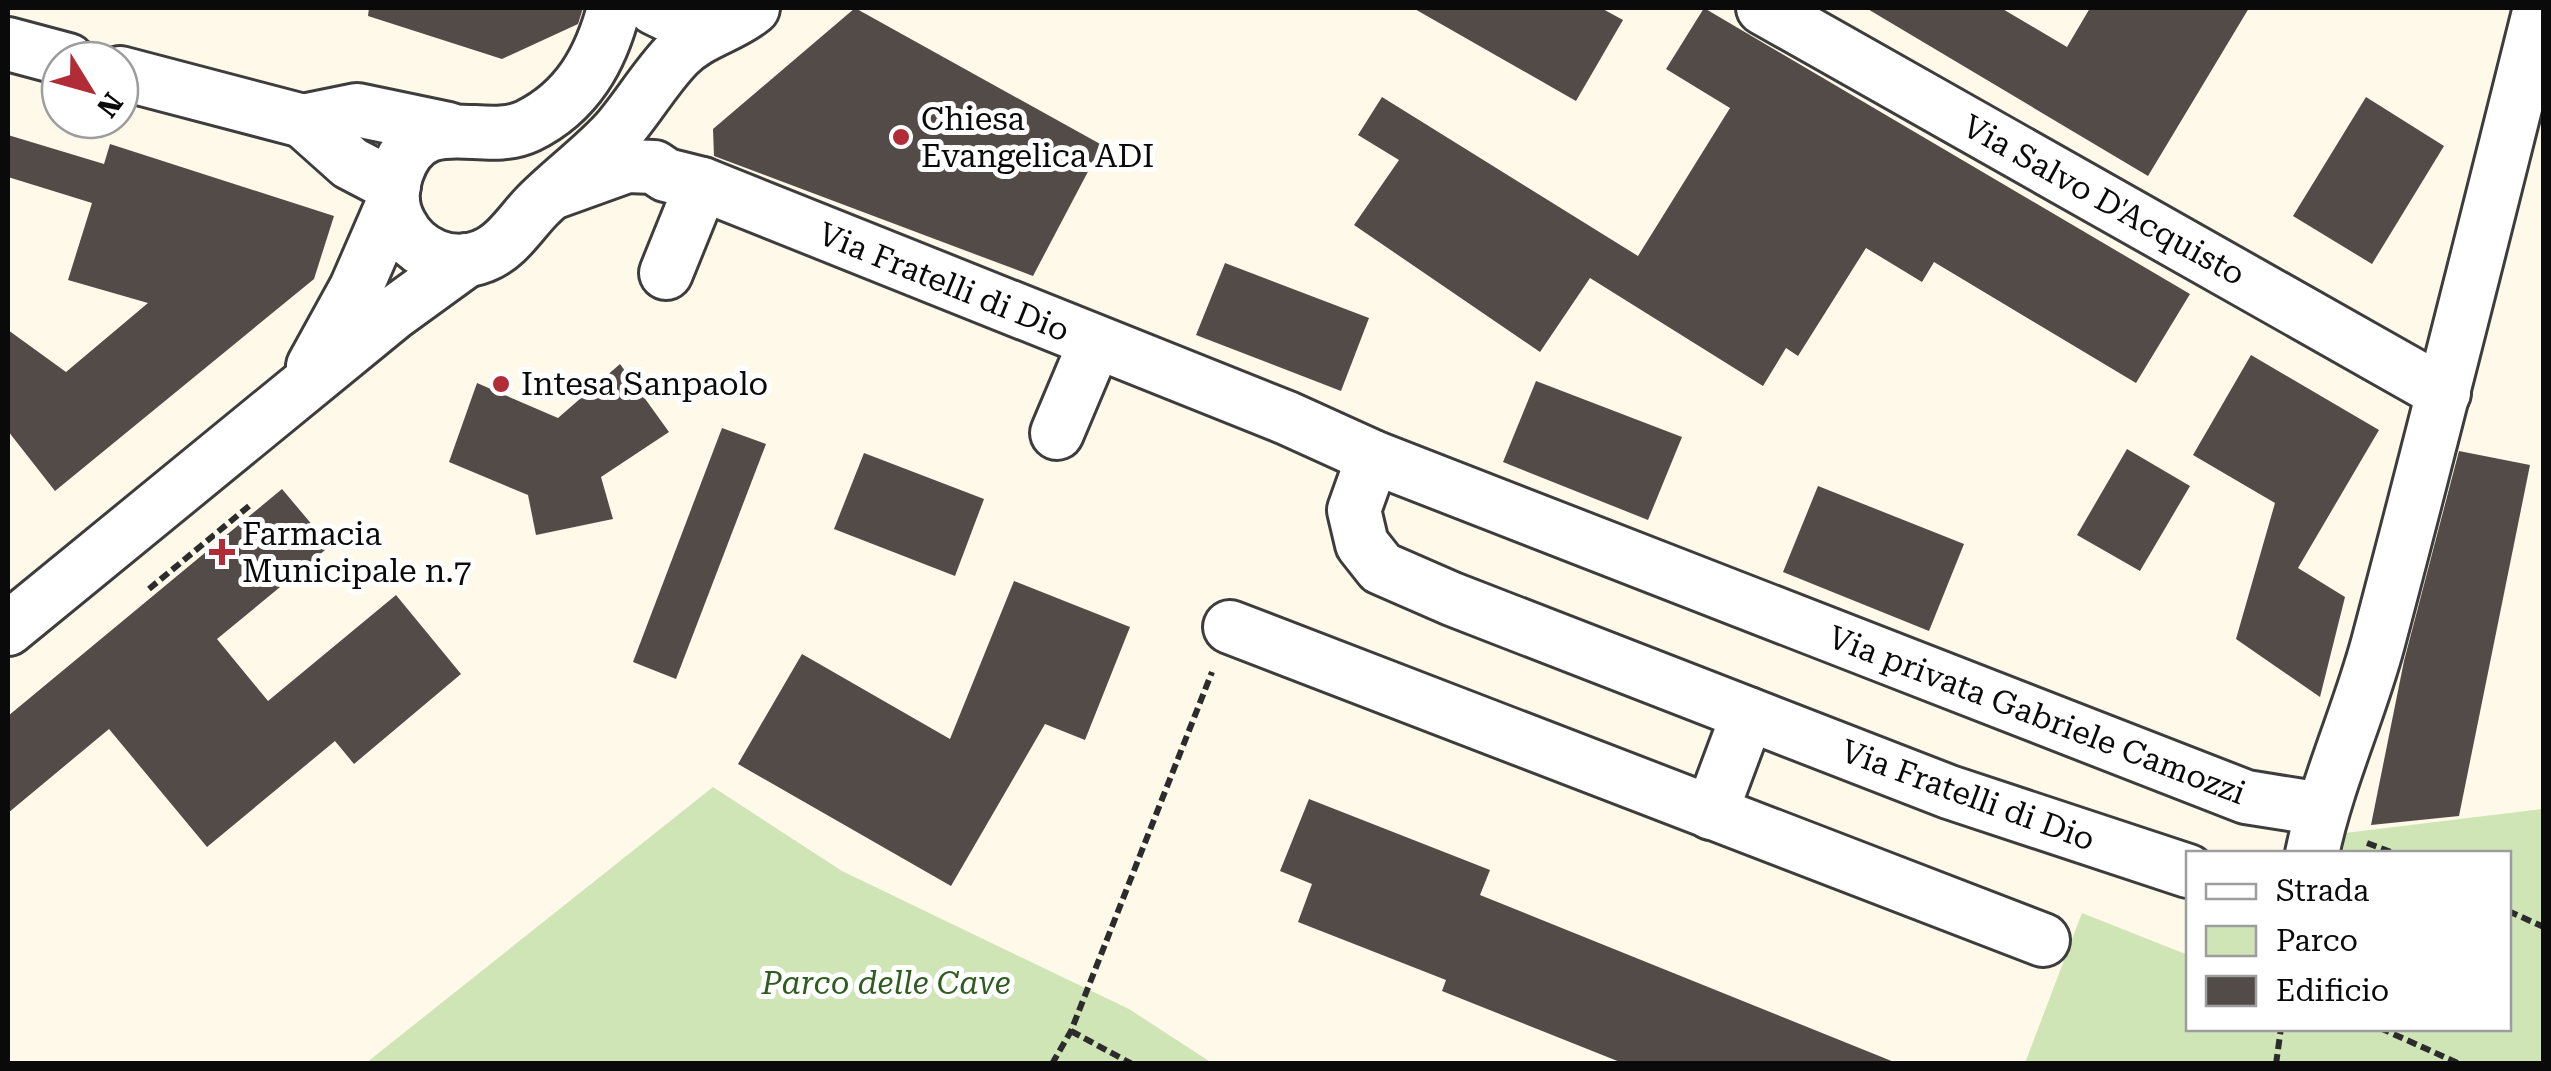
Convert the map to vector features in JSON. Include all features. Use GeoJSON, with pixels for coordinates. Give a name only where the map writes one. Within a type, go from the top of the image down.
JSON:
{"type":"FeatureCollection","features":[{"type":"Feature","properties":{"kind":"street"},"geometry":{"type":"LineString","coordinates":[[140,79],[303,121],[356,110],[464,130],[512,132],[556,109],[595,63],[614,8]]}},
{"type":"Feature","properties":{"kind":"street"},"geometry":{"type":"LineString","coordinates":[[654,8],[689,25],[740,15]]}},
{"type":"Feature","properties":{"kind":"street","name":"Via Salvo D'Acquisto"},"geometry":{"type":"LineString","coordinates":[[1763,8],[2444,393]]}},
{"type":"Feature","properties":{"kind":"street","name":"Via privata Gabriele Camozzi"},"geometry":{"type":"LineString","coordinates":[[1095,343],[1287,418],[1373,457],[2246,797],[2317,831],[2363,701],[2540,8]]}},
{"type":"Feature","properties":{"kind":"street"},"geometry":{"type":"LineString","coordinates":[[303,121],[350,163],[393,194],[397,220],[418,247],[450,260],[484,256],[511,236],[613,136],[685,47],[740,15]]}},
{"type":"Feature","properties":{"kind":"street"},"geometry":{"type":"LineString","coordinates":[[8,44],[40,53]]}},
{"type":"Feature","properties":{"kind":"street"},"geometry":{"type":"LineString","coordinates":[[654,86],[645,143],[678,175]]}},
{"type":"Feature","properties":{"kind":"street"},"geometry":{"type":"LineString","coordinates":[[301,389],[356,288],[407,154],[420,142],[464,130],[506,148],[522,176],[524,207],[511,236]]}},
{"type":"Feature","properties":{"kind":"street"},"geometry":{"type":"LineString","coordinates":[[552,193],[628,166],[678,175]]}},
{"type":"Feature","properties":{"kind":"street"},"geometry":{"type":"LineString","coordinates":[[666,273],[678,175]]}},
{"type":"Feature","properties":{"kind":"street","name":"Via Fratelli di Dio"},"geometry":{"type":"LineString","coordinates":[[678,175],[1095,343],[1057,433]]}},
{"type":"Feature","properties":{"kind":"street"},"geometry":{"type":"LineString","coordinates":[[8,630],[394,313],[466,260]]}},
{"type":"Feature","properties":{"kind":"street","name":"Via Fratelli di Dio"},"geometry":{"type":"LineString","coordinates":[[1373,457],[1354,510],[1362,544],[1380,568],[1950,792],[2186,870]]}},
{"type":"Feature","properties":{"kind":"street"},"geometry":{"type":"LineString","coordinates":[[1230,627],[2043,940]]}},
{"type":"Feature","properties":{"kind":"street"},"geometry":{"type":"LineString","coordinates":[[1711,814],[1748,714]]}},
{"type":"Feature","properties":{"kind":"path"},"geometry":{"type":"LineString","coordinates":[[149,589],[249,506]]}},
{"type":"Feature","properties":{"kind":"path"},"geometry":{"type":"LineString","coordinates":[[1052,1064],[1071,1032],[1230,627]]}},
{"type":"Feature","properties":{"kind":"path"},"geometry":{"type":"LineString","coordinates":[[2366,843],[2388,851]]}},
{"type":"Feature","properties":{"kind":"path"},"geometry":{"type":"LineString","coordinates":[[2511,913],[2544,927]]}},
{"type":"Feature","properties":{"kind":"path"},"geometry":{"type":"LineString","coordinates":[[2276,1064],[2282,1031]]}},
{"type":"Feature","properties":{"kind":"path"},"geometry":{"type":"LineString","coordinates":[[2387,1031],[2460,1064]]}},
{"type":"Feature","properties":{"kind":"path"},"geometry":{"type":"LineString","coordinates":[[1071,1032],[1132,1064]]}},
{"type":"Feature","properties":{"kind":"green space","name":"Parco delle Cave"},"geometry":{"type":"Polygon","coordinates":[[[713,787],[842,871],[1129,1009],[1212,1063],[366,1063],[713,787]]]}},
{"type":"Feature","properties":{"kind":"green space"},"geometry":{"type":"Polygon","coordinates":[[[2543,809],[2543,1063],[2025,1063],[2082,913],[2186,954],[2186,1031],[2511,1031],[2511,851],[2341,851],[2345,833],[2543,809]]]}},
{"type":"Feature","properties":{"kind":"building"},"geometry":{"type":"Polygon","coordinates":[[[369,8],[583,8],[578,24],[502,59],[368,16],[369,8]]]}},
{"type":"Feature","properties":{"kind":"building","name":"Chiesa Evangelica ADI"},"geometry":{"type":"Polygon","coordinates":[[[855,8],[1102,145],[1033,276],[714,156],[713,129],[855,8]]]}},
{"type":"Feature","properties":{"kind":"building"},"geometry":{"type":"Polygon","coordinates":[[[1413,8],[1601,8],[1623,20],[1576,101],[1413,8]]]}},
{"type":"Feature","properties":{"kind":"building"},"geometry":{"type":"Polygon","coordinates":[[[1704,8],[2190,294],[2136,383],[1934,262],[1922,282],[1866,248],[1798,356],[1786,348],[1763,386],[1590,278],[1540,352],[1354,225],[1399,160],[1358,135],[1382,97],[1638,256],[1730,108],[1666,69],[1704,8]]]}},
{"type":"Feature","properties":{"kind":"building"},"geometry":{"type":"Polygon","coordinates":[[[1866,8],[2001,8],[2067,47],[2090,8],[2249,8],[2148,176],[1866,8]]]}},
{"type":"Feature","properties":{"kind":"building"},"geometry":{"type":"Polygon","coordinates":[[[2366,97],[2444,146],[2372,264],[2293,216],[2366,97]]]}},
{"type":"Feature","properties":{"kind":"building"},"geometry":{"type":"Polygon","coordinates":[[[8,135],[104,164],[110,144],[334,216],[314,279],[55,491],[8,431],[8,330],[66,372],[148,303],[68,280],[92,203],[8,177],[8,135]]]}},
{"type":"Feature","properties":{"kind":"building"},"geometry":{"type":"Polygon","coordinates":[[[1225,263],[1369,318],[1341,391],[1196,335],[1225,263]]]}},
{"type":"Feature","properties":{"kind":"building"},"geometry":{"type":"Polygon","coordinates":[[[2251,355],[2379,430],[2298,568],[2345,597],[2320,697],[2236,639],[2275,503],[2193,455],[2251,355]]]}},
{"type":"Feature","properties":{"kind":"building"},"geometry":{"type":"Polygon","coordinates":[[[620,364],[669,432],[601,477],[613,519],[536,535],[528,495],[449,462],[477,383],[558,418],[620,364]]]}},
{"type":"Feature","properties":{"kind":"building"},"geometry":{"type":"Polygon","coordinates":[[[1536,381],[1682,437],[1648,520],[1503,462],[1536,381]]]}},
{"type":"Feature","properties":{"kind":"building"},"geometry":{"type":"Polygon","coordinates":[[[722,428],[766,444],[676,679],[633,662],[722,428]]]}},
{"type":"Feature","properties":{"kind":"building"},"geometry":{"type":"Polygon","coordinates":[[[2127,449],[2190,486],[2140,571],[2077,535],[2127,449]]]}},
{"type":"Feature","properties":{"kind":"building"},"geometry":{"type":"Polygon","coordinates":[[[2459,451],[2530,465],[2459,816],[2371,825],[2404,661],[2459,451]]]}},
{"type":"Feature","properties":{"kind":"building"},"geometry":{"type":"Polygon","coordinates":[[[864,453],[984,499],[955,576],[834,529],[864,453]]]}},
{"type":"Feature","properties":{"kind":"building"},"geometry":{"type":"Polygon","coordinates":[[[1818,486],[1964,544],[1929,631],[1783,572],[1818,486]]]}},
{"type":"Feature","properties":{"kind":"building"},"geometry":{"type":"Polygon","coordinates":[[[282,489],[330,546],[217,639],[268,701],[396,595],[461,674],[354,764],[335,741],[207,847],[109,729],[8,813],[8,716],[282,489]]]}},
{"type":"Feature","properties":{"kind":"building"},"geometry":{"type":"Polygon","coordinates":[[[1014,581],[1130,627],[1085,740],[1045,724],[951,886],[738,764],[802,654],[950,739],[1014,581]]]}},
{"type":"Feature","properties":{"kind":"building"},"geometry":{"type":"Polygon","coordinates":[[[1309,799],[1490,870],[1480,895],[1899,1064],[1625,1064],[1442,991],[1446,980],[1298,922],[1312,884],[1280,871],[1309,799]]]}},
{"type":"Feature","properties":{"kind":"place","name":"Chiesa Evangelica ADI"},"geometry":{"type":"Point","coordinates":[901,137]}},
{"type":"Feature","properties":{"kind":"place","name":"Intesa Sanpaolo"},"geometry":{"type":"Point","coordinates":[501,384]}},
{"type":"Feature","properties":{"kind":"place","name":"Farmacia Municipale n.7"},"geometry":{"type":"Point","coordinates":[222,552]}}]}
